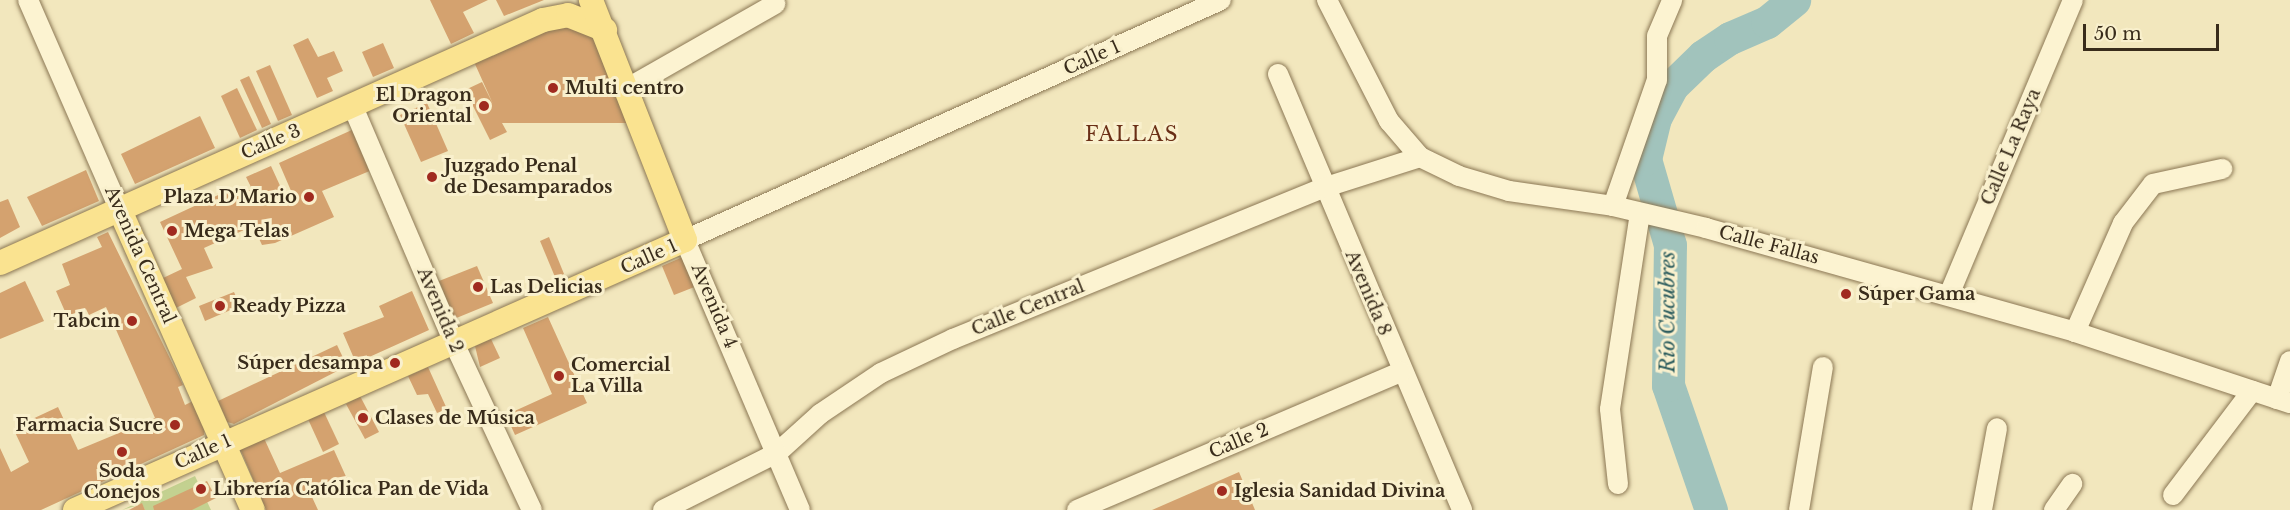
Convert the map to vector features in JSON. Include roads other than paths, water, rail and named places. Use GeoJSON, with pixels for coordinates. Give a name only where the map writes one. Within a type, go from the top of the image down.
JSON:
{"type":"FeatureCollection","features":[{"type":"Feature","properties":{"kind":"main road","name":"Avenida 4"},"geometry":{"type":"LineString","coordinates":[[591,0],[605,30],[686,240]]}},
{"type":"Feature","properties":{"kind":"main road","name":"Calle 3"},"geometry":{"type":"LineString","coordinates":[[0,263],[119,208],[353,107],[547,10],[568,15],[605,30]]}},
{"type":"Feature","properties":{"kind":"main road","name":"Avenida Central"},"geometry":{"type":"LineString","coordinates":[[119,208],[252,510]]}},
{"type":"Feature","properties":{"kind":"main road","name":"Calle 1"},"geometry":{"type":"LineString","coordinates":[[75,510],[686,240]]}},
{"type":"Feature","properties":{"kind":"street","name":"Avenida Central"},"geometry":{"type":"LineString","coordinates":[[28,0],[119,208]]}},
{"type":"Feature","properties":{"kind":"street","name":"Calle 1"},"geometry":{"type":"LineString","coordinates":[[686,240],[1221,0]]}},
{"type":"Feature","properties":{"kind":"street","name":"Calle Fallas"},"geometry":{"type":"LineString","coordinates":[[1327,0],[1389,121],[1420,157],[1460,176],[1509,191],[1613,206],[1706,228],[2075,332],[2283,401]]}},
{"type":"Feature","properties":{"kind":"street"},"geometry":{"type":"LineString","coordinates":[[1613,206],[1658,80],[1657,36],[1672,0]]}},
{"type":"Feature","properties":{"kind":"street","name":"Calle La Raya"},"geometry":{"type":"LineString","coordinates":[[1949,295],[2073,0]]}},
{"type":"Feature","properties":{"kind":"street"},"geometry":{"type":"LineString","coordinates":[[626,88],[775,4]]}},
{"type":"Feature","properties":{"kind":"street","name":"Avenida 8"},"geometry":{"type":"LineString","coordinates":[[1278,74],[1323,188],[1462,510]]}},
{"type":"Feature","properties":{"kind":"street","name":"Avenida 2"},"geometry":{"type":"LineString","coordinates":[[353,107],[454,343],[532,510]]}},
{"type":"Feature","properties":{"kind":"street","name":"Calle Central"},"geometry":{"type":"LineString","coordinates":[[663,510],[777,453],[820,414],[881,373],[953,339],[1323,188],[1420,157]]}},
{"type":"Feature","properties":{"kind":"street"},"geometry":{"type":"LineString","coordinates":[[2075,332],[2123,223],[2154,184],[2222,169]]}},
{"type":"Feature","properties":{"kind":"street"},"geometry":{"type":"LineString","coordinates":[[1618,484],[1610,409],[1644,214]]}},
{"type":"Feature","properties":{"kind":"street","name":"Avenida 4"},"geometry":{"type":"LineString","coordinates":[[686,240],[800,510]]}},
{"type":"Feature","properties":{"kind":"street"},"geometry":{"type":"LineString","coordinates":[[2283,401],[2290,361]]}},
{"type":"Feature","properties":{"kind":"street"},"geometry":{"type":"LineString","coordinates":[[1799,510],[1823,367]]}},
{"type":"Feature","properties":{"kind":"street","name":"Calle 2"},"geometry":{"type":"LineString","coordinates":[[1077,510],[1401,372]]}},
{"type":"Feature","properties":{"kind":"street"},"geometry":{"type":"LineString","coordinates":[[2173,495],[2252,391]]}},
{"type":"Feature","properties":{"kind":"street"},"geometry":{"type":"LineString","coordinates":[[1982,510],[1997,428]]}},
{"type":"Feature","properties":{"kind":"street"},"geometry":{"type":"LineString","coordinates":[[2054,510],[2072,484]]}},
{"type":"Feature","properties":{"kind":"waterway","name":"Río Cucubres"},"geometry":{"type":"LineString","coordinates":[[1711,510],[1668,385],[1670,245],[1645,159],[1655,118],[1672,86],[1703,56],[1730,38],[1767,22],[1794,0]]}},
{"type":"Feature","properties":{"kind":"place","name":"Multi centro"},"geometry":{"type":"Point","coordinates":[553,88]}},
{"type":"Feature","properties":{"kind":"place","name":"El Dragon Oriental"},"geometry":{"type":"Point","coordinates":[484,106]}},
{"type":"Feature","properties":{"kind":"place","name":"Juzgado Penal de Desamparados"},"geometry":{"type":"Point","coordinates":[432,177]}},
{"type":"Feature","properties":{"kind":"place","name":"Plaza D'Mario"},"geometry":{"type":"Point","coordinates":[309,197]}},
{"type":"Feature","properties":{"kind":"place","name":"Mega Telas"},"geometry":{"type":"Point","coordinates":[172,231]}},
{"type":"Feature","properties":{"kind":"place","name":"Las Delicias"},"geometry":{"type":"Point","coordinates":[478,287]}},
{"type":"Feature","properties":{"kind":"place","name":"Súper Gama"},"geometry":{"type":"Point","coordinates":[1846,294]}},
{"type":"Feature","properties":{"kind":"place","name":"Ready Pizza"},"geometry":{"type":"Point","coordinates":[220,306]}},
{"type":"Feature","properties":{"kind":"place","name":"Tabcin"},"geometry":{"type":"Point","coordinates":[132,321]}},
{"type":"Feature","properties":{"kind":"place","name":"Súper desampa"},"geometry":{"type":"Point","coordinates":[395,363]}},
{"type":"Feature","properties":{"kind":"place","name":"Comercial La Villa"},"geometry":{"type":"Point","coordinates":[559,376]}},
{"type":"Feature","properties":{"kind":"place","name":"Clases de Música"},"geometry":{"type":"Point","coordinates":[363,418]}},
{"type":"Feature","properties":{"kind":"place","name":"Farmacia Sucre"},"geometry":{"type":"Point","coordinates":[175,425]}},
{"type":"Feature","properties":{"kind":"place","name":"Soda Conejos"},"geometry":{"type":"Point","coordinates":[122,452]}},
{"type":"Feature","properties":{"kind":"place","name":"Librería Católica Pan de Vida"},"geometry":{"type":"Point","coordinates":[201,489]}},
{"type":"Feature","properties":{"kind":"place","name":"Iglesia Sanidad Divina"},"geometry":{"type":"Point","coordinates":[1222,491]}},
{"type":"Feature","properties":{"kind":"district","name":"FALLAS"},"geometry":{"type":"Point","coordinates":[1132,134]}}]}
